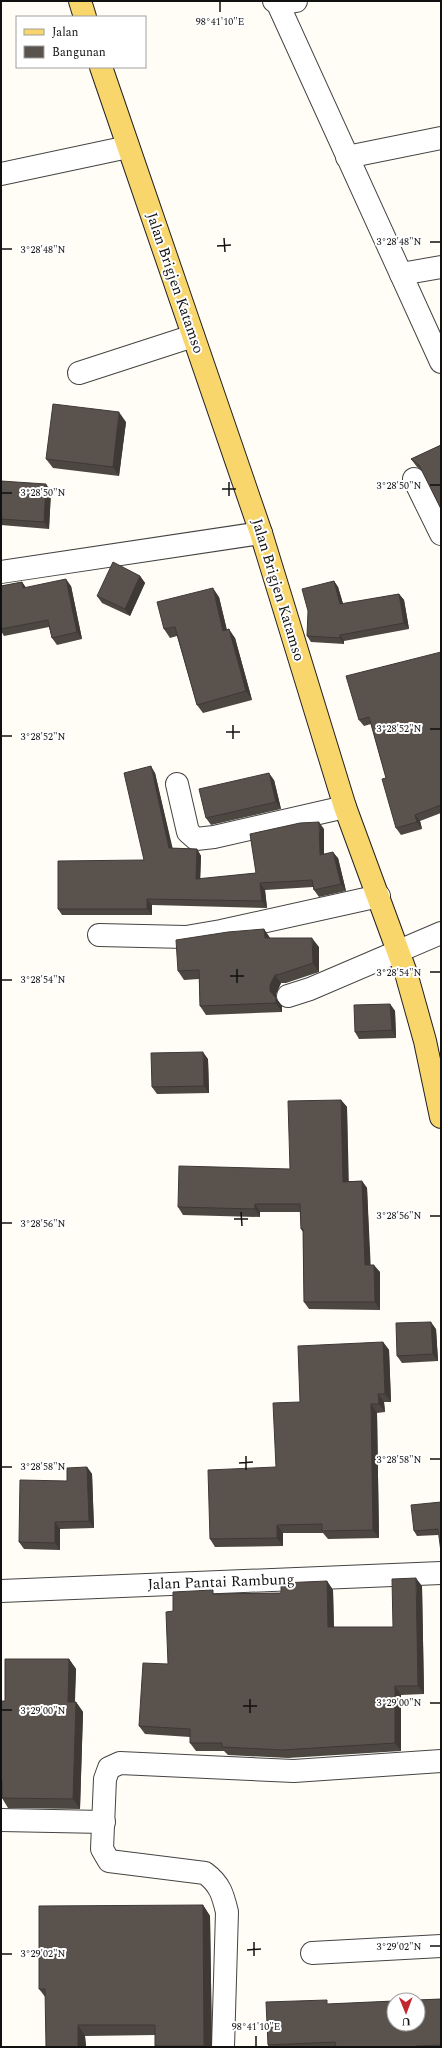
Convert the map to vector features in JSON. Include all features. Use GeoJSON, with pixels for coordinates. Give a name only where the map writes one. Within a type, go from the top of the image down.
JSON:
{"type":"FeatureCollection","features":[{"type":"Feature","properties":{"kind":"main road"},"geometry":{"type":"LineString","coordinates":[[80,1],[85,16]]}},
{"type":"Feature","properties":{"kind":"main road","name":"Jalan Brigjen Katamso"},"geometry":{"type":"LineString","coordinates":[[102,68],[128,147],[261,533],[345,807],[406,973],[425,1040],[441,1117]]}},
{"type":"Feature","properties":{"kind":"street"},"geometry":{"type":"LineString","coordinates":[[283,2],[347,157],[441,362]]}},
{"type":"Feature","properties":{"kind":"street"},"geometry":{"type":"LineString","coordinates":[[347,157],[441,138]]}},
{"type":"Feature","properties":{"kind":"street"},"geometry":{"type":"LineString","coordinates":[[1,174],[128,147]]}},
{"type":"Feature","properties":{"kind":"street"},"geometry":{"type":"LineString","coordinates":[[401,274],[441,267]]}},
{"type":"Feature","properties":{"kind":"street"},"geometry":{"type":"LineString","coordinates":[[79,373],[194,336]]}},
{"type":"Feature","properties":{"kind":"street"},"geometry":{"type":"LineString","coordinates":[[414,479],[441,534]]}},
{"type":"Feature","properties":{"kind":"street"},"geometry":{"type":"LineString","coordinates":[[1,572],[59,565],[261,533]]}},
{"type":"Feature","properties":{"kind":"street"},"geometry":{"type":"LineString","coordinates":[[177,784],[188,832],[196,838],[214,837],[345,807]]}},
{"type":"Feature","properties":{"kind":"street"},"geometry":{"type":"LineString","coordinates":[[99,935],[186,937],[221,931],[378,896]]}},
{"type":"Feature","properties":{"kind":"street"},"geometry":{"type":"LineString","coordinates":[[288,996],[310,989],[441,933]]}},
{"type":"Feature","properties":{"kind":"street","name":"Jalan Pantai Rambung"},"geometry":{"type":"LineString","coordinates":[[1,1591],[441,1573]]}},
{"type":"Feature","properties":{"kind":"street"},"geometry":{"type":"LineString","coordinates":[[224,2047],[227,1912],[216,1881],[205,1873],[109,1861],[104,1855],[102,1849],[106,1779],[109,1768],[120,1763],[294,1771],[441,1761]]}},
{"type":"Feature","properties":{"kind":"street"},"geometry":{"type":"LineString","coordinates":[[1,1820],[104,1822]]}},
{"type":"Feature","properties":{"kind":"street"},"geometry":{"type":"LineString","coordinates":[[312,1953],[441,1946]]}},
{"type":"Feature","properties":{"kind":"building"},"geometry":{"type":"Polygon","coordinates":[[[53,404],[119,412],[113,467],[46,459],[53,404]]]}},
{"type":"Feature","properties":{"kind":"building"},"geometry":{"type":"Polygon","coordinates":[[[441,445],[441,509],[419,465],[411,459],[441,445]]]}},
{"type":"Feature","properties":{"kind":"building"},"geometry":{"type":"Polygon","coordinates":[[[1,481],[46,484],[44,522],[1,519],[1,481]]]}},
{"type":"Feature","properties":{"kind":"building"},"geometry":{"type":"Polygon","coordinates":[[[113,562],[140,576],[125,609],[97,596],[113,562]]]}},
{"type":"Feature","properties":{"kind":"building"},"geometry":{"type":"Polygon","coordinates":[[[66,579],[77,632],[52,638],[48,620],[1,629],[1,586],[22,582],[23,588],[66,579]]]}},
{"type":"Feature","properties":{"kind":"building"},"geometry":{"type":"Polygon","coordinates":[[[334,581],[340,604],[399,594],[404,623],[340,635],[340,638],[307,636],[308,611],[302,589],[334,581]]]}},
{"type":"Feature","properties":{"kind":"building"},"geometry":{"type":"Polygon","coordinates":[[[213,588],[223,631],[229,629],[246,691],[197,705],[175,627],[164,629],[157,602],[213,588]]]}},
{"type":"Feature","properties":{"kind":"building"},"geometry":{"type":"Polygon","coordinates":[[[441,652],[441,805],[415,815],[417,822],[396,828],[382,779],[386,778],[369,717],[359,720],[346,676],[441,652]]]}},
{"type":"Feature","properties":{"kind":"building"},"geometry":{"type":"Polygon","coordinates":[[[151,766],[169,848],[197,849],[196,879],[256,873],[250,834],[300,823],[319,822],[320,855],[333,852],[341,884],[314,890],[312,880],[260,883],[262,901],[147,899],[147,909],[58,909],[58,861],[144,860],[124,773],[151,766]]]}},
{"type":"Feature","properties":{"kind":"building"},"geometry":{"type":"Polygon","coordinates":[[[269,773],[276,802],[206,818],[199,789],[269,773]]]}},
{"type":"Feature","properties":{"kind":"building"},"geometry":{"type":"Polygon","coordinates":[[[264,929],[265,938],[312,938],[313,963],[275,975],[270,985],[270,991],[276,998],[276,1003],[200,1006],[199,970],[178,971],[176,940],[228,932],[264,929]]]}},
{"type":"Feature","properties":{"kind":"building"},"geometry":{"type":"Polygon","coordinates":[[[390,1004],[392,1030],[355,1032],[354,1005],[390,1004]]]}},
{"type":"Feature","properties":{"kind":"building"},"geometry":{"type":"Polygon","coordinates":[[[203,1052],[204,1086],[152,1087],[151,1053],[203,1052]]]}},
{"type":"Feature","properties":{"kind":"building"},"geometry":{"type":"Polygon","coordinates":[[[341,1100],[343,1182],[362,1181],[365,1265],[374,1265],[375,1302],[304,1302],[303,1229],[301,1229],[300,1204],[255,1204],[255,1209],[178,1207],[179,1166],[290,1169],[288,1101],[341,1100]]]}},
{"type":"Feature","properties":{"kind":"building"},"geometry":{"type":"Polygon","coordinates":[[[431,1322],[433,1354],[397,1356],[396,1323],[431,1322]]]}},
{"type":"Feature","properties":{"kind":"building"},"geometry":{"type":"Polygon","coordinates":[[[383,1342],[385,1394],[378,1394],[379,1404],[371,1404],[373,1530],[322,1531],[322,1524],[277,1525],[277,1538],[210,1539],[208,1470],[276,1467],[273,1403],[300,1402],[298,1346],[383,1342]]]}},
{"type":"Feature","properties":{"kind":"building"},"geometry":{"type":"Polygon","coordinates":[[[87,1467],[89,1521],[55,1522],[55,1543],[19,1542],[20,1480],[67,1481],[67,1468],[87,1467]]]}},
{"type":"Feature","properties":{"kind":"building"},"geometry":{"type":"Polygon","coordinates":[[[441,1502],[441,1552],[438,1529],[414,1531],[411,1505],[441,1502]]]}},
{"type":"Feature","properties":{"kind":"building"},"geometry":{"type":"Polygon","coordinates":[[[416,1578],[418,1686],[395,1686],[395,1743],[282,1750],[222,1747],[222,1743],[190,1743],[190,1729],[139,1726],[143,1663],[168,1664],[166,1612],[173,1611],[173,1592],[213,1590],[213,1594],[281,1593],[281,1583],[327,1581],[328,1627],[393,1627],[392,1579],[416,1578]]]}},
{"type":"Feature","properties":{"kind":"building"},"geometry":{"type":"Polygon","coordinates":[[[5,1659],[69,1659],[68,1702],[76,1702],[73,1799],[2,1798],[1,1701],[5,1701],[5,1659]]]}},
{"type":"Feature","properties":{"kind":"building"},"geometry":{"type":"Polygon","coordinates":[[[203,1905],[204,2046],[155,2046],[155,2025],[78,2025],[78,2047],[46,2047],[45,1989],[39,1989],[39,1906],[203,1905]]]}},
{"type":"Feature","properties":{"kind":"building"},"geometry":{"type":"Polygon","coordinates":[[[441,1999],[441,2045],[416,2047],[336,2047],[335,2042],[268,2045],[266,2002],[327,2000],[327,2004],[386,2001],[386,2032],[426,2032],[426,2000],[441,1999]]]}}]}
